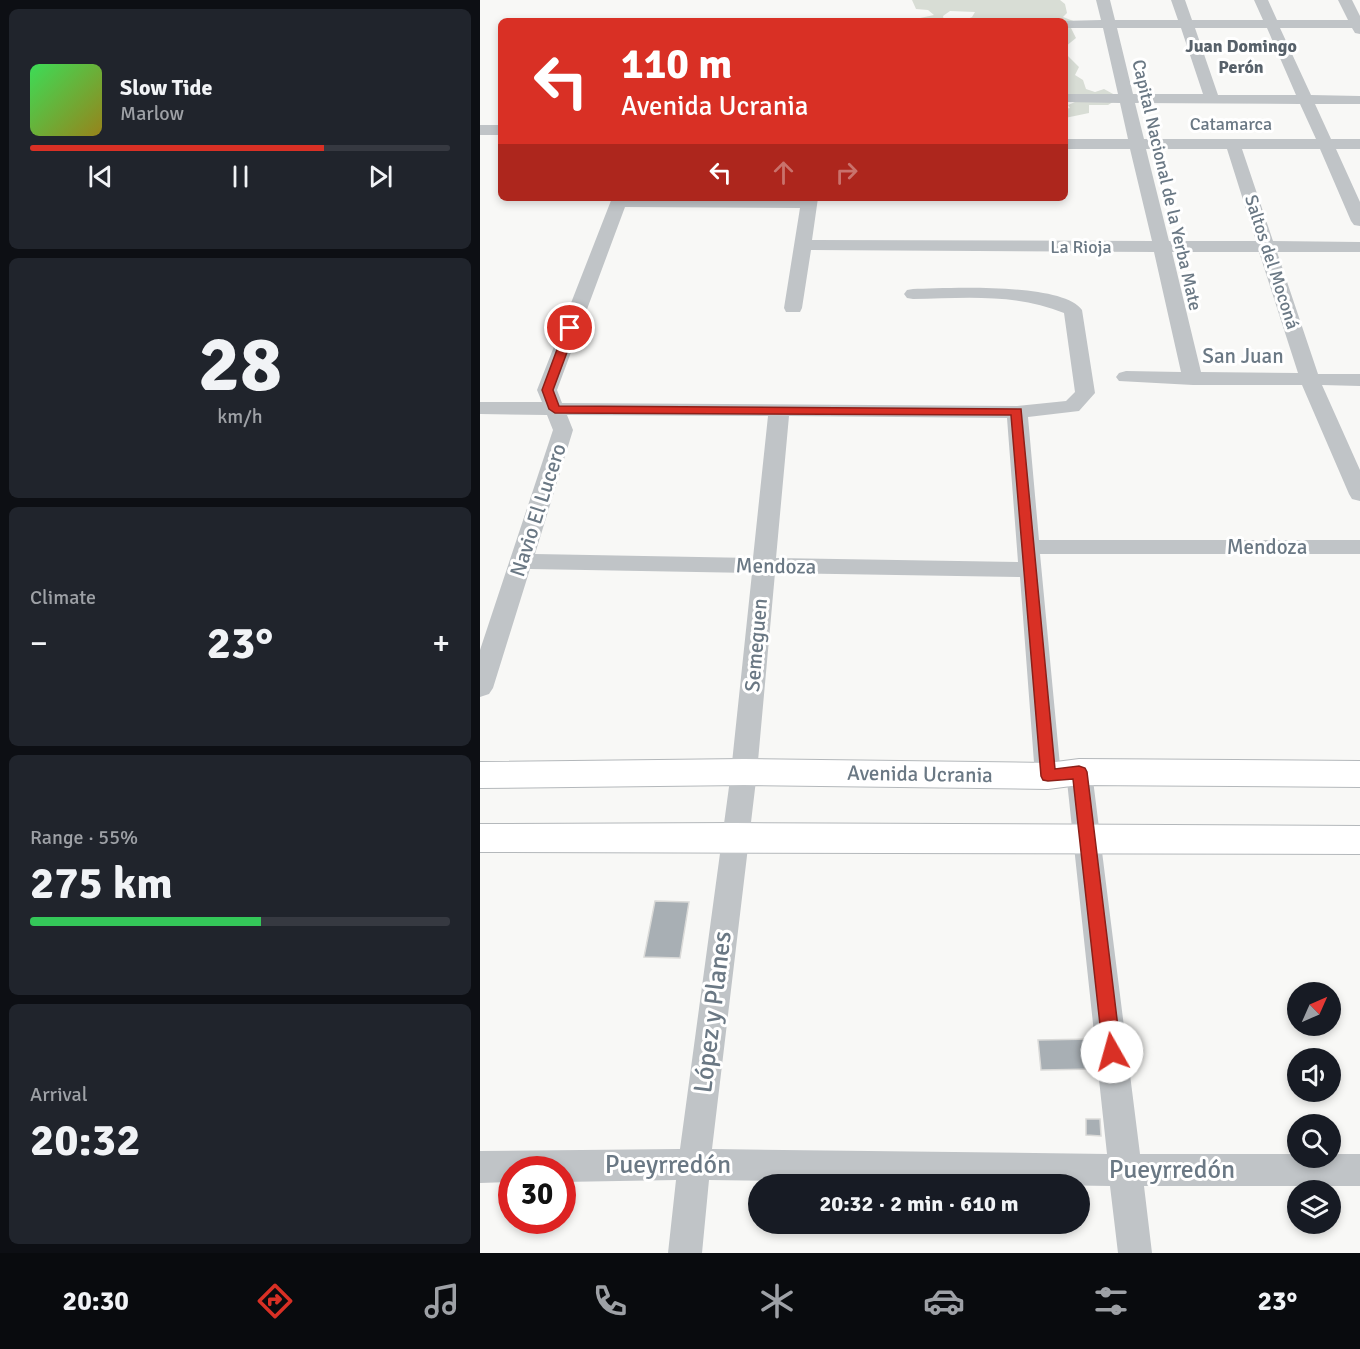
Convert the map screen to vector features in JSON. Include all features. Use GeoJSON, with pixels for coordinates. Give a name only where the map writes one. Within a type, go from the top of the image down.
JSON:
{"type":"FeatureCollection","features":[{"type":"Feature","properties":{"kind":"main road","name":"Avenida Ucrania"},"geometry":{"type":"LineString","coordinates":[[480,775],[744,772],[1360,774]]}},
{"type":"Feature","properties":{"kind":"main road"},"geometry":{"type":"LineString","coordinates":[[480,838],[1360,840]]}},
{"type":"Feature","properties":{"kind":"street","name":"Capital Nacional de la Yerba Mate"},"geometry":{"type":"LineString","coordinates":[[1103,0],[1139,144],[1193,380]]}},
{"type":"Feature","properties":{"kind":"street"},"geometry":{"type":"LineString","coordinates":[[1178,0],[1212,99]]}},
{"type":"Feature","properties":{"kind":"street"},"geometry":{"type":"LineString","coordinates":[[1261,0],[1360,221]]}},
{"type":"Feature","properties":{"kind":"street"},"geometry":{"type":"LineString","coordinates":[[1068,24],[1359,26],[1345,0]]}},
{"type":"Feature","properties":{"kind":"street"},"geometry":{"type":"LineString","coordinates":[[1068,98],[1360,100]]}},
{"type":"Feature","properties":{"kind":"street"},"geometry":{"type":"LineString","coordinates":[[480,130],[498,130]]}},
{"type":"Feature","properties":{"kind":"street","name":"Catamarca"},"geometry":{"type":"LineString","coordinates":[[1068,144],[1360,144]]}},
{"type":"Feature","properties":{"kind":"street","name":"Saltos del Moconá"},"geometry":{"type":"LineString","coordinates":[[1233,144],[1310,380],[1360,494]]}},
{"type":"Feature","properties":{"kind":"street","name":"Navio El Lucero"},"geometry":{"type":"LineString","coordinates":[[480,688],[563,430],[548,390],[619,201]]}},
{"type":"Feature","properties":{"kind":"street"},"geometry":{"type":"LineString","coordinates":[[793,308],[810,201]]}},
{"type":"Feature","properties":{"kind":"street","name":"La Rioja"},"geometry":{"type":"LineString","coordinates":[[803,245],[1360,247]]}},
{"type":"Feature","properties":{"kind":"street"},"geometry":{"type":"LineString","coordinates":[[480,408],[1017,412],[1072,406],[1085,393],[1073,310],[1053,300],[991,292],[913,294]]}},
{"type":"Feature","properties":{"kind":"street","name":"San Juan"},"geometry":{"type":"LineString","coordinates":[[1126,377],[1193,380],[1360,380]]}},
{"type":"Feature","properties":{"kind":"street","name":"Semeguen"},"geometry":{"type":"LineString","coordinates":[[744,772],[779,411]]}},
{"type":"Feature","properties":{"kind":"street"},"geometry":{"type":"LineString","coordinates":[[1017,412],[1031,570],[1064,774],[1087,839],[1135,1253]]}},
{"type":"Feature","properties":{"kind":"street","name":"Mendoza"},"geometry":{"type":"LineString","coordinates":[[1029,547],[1360,547]]}},
{"type":"Feature","properties":{"kind":"street","name":"Mendoza"},"geometry":{"type":"LineString","coordinates":[[522,561],[1031,570]]}},
{"type":"Feature","properties":{"kind":"street","name":"López y Planes"},"geometry":{"type":"LineString","coordinates":[[685,1253],[694,1164],[744,772]]}},
{"type":"Feature","properties":{"kind":"street","name":"Pueyrredón"},"geometry":{"type":"LineString","coordinates":[[480,1167],[694,1164],[1125,1170],[1360,1170]]}},
{"type":"Feature","properties":{"kind":"shaded area"},"geometry":{"type":"Polygon","coordinates":[[[912,0],[1060,0],[1065,4],[1067,13],[1063,17],[1066,18],[970,18],[975,12],[950,11],[943,18],[920,18],[934,15],[928,10],[916,9],[912,0]]]}},
{"type":"Feature","properties":{"kind":"shaded area"},"geometry":{"type":"Polygon","coordinates":[[[1068,19],[1089,27],[1071,28],[1076,38],[1068,45],[1068,19]]]}},
{"type":"Feature","properties":{"kind":"shaded area"},"geometry":{"type":"Polygon","coordinates":[[[1068,56],[1079,67],[1075,75],[1083,80],[1086,89],[1095,92],[1104,89],[1115,95],[1113,102],[1108,105],[1089,105],[1089,113],[1068,117],[1068,108],[1070,108],[1068,105],[1075,102],[1068,101],[1068,56]]]}},
{"type":"Feature","properties":{"kind":"building"},"geometry":{"type":"Polygon","coordinates":[[[655,901],[689,902],[680,958],[644,957],[655,901]]]}},
{"type":"Feature","properties":{"kind":"building"},"geometry":{"type":"Polygon","coordinates":[[[1092,1039],[1096,1069],[1041,1070],[1038,1040],[1092,1039]]]}},
{"type":"Feature","properties":{"kind":"building"},"geometry":{"type":"Polygon","coordinates":[[[1086,1119],[1100,1119],[1101,1136],[1086,1135],[1086,1119]]]}},
{"type":"Feature","properties":{"kind":"district","name":"Juan Domingo Perón"},"geometry":{"type":"Point","coordinates":[1241,56]}},
{"type":"Feature","properties":{"kind":"route"},"geometry":{"type":"LineString","coordinates":[[570,328],[548,390],[555,409],[1017,412],[1048,776],[1079,772],[1112,1052]]}}]}
